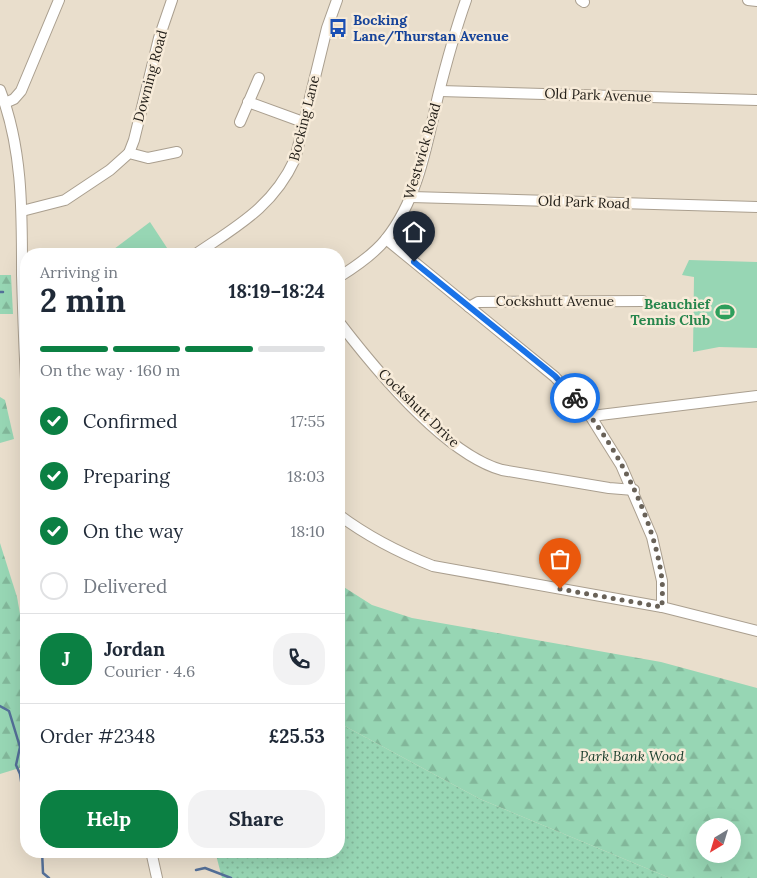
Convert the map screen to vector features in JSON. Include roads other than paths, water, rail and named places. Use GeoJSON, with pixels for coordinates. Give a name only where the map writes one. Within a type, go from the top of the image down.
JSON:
{"type":"FeatureCollection","features":[{"type":"Feature","properties":{"kind":"street"},"geometry":{"type":"LineString","coordinates":[[5,103],[14,99],[21,91],[59,0]]}},
{"type":"Feature","properties":{"kind":"street","name":"Downing Road"},"geometry":{"type":"LineString","coordinates":[[129,153],[134,140],[159,38],[172,0]]}},
{"type":"Feature","properties":{"kind":"street","name":"Bocking Lane"},"geometry":{"type":"LineString","coordinates":[[205,248],[261,208],[286,178],[295,159],[327,28],[338,0]]}},
{"type":"Feature","properties":{"kind":"street","name":"Westwick Road"},"geometry":{"type":"LineString","coordinates":[[345,273],[356,266],[386,239],[405,209],[427,142],[466,0]]}},
{"type":"Feature","properties":{"kind":"street"},"geometry":{"type":"LineString","coordinates":[[748,0],[757,1]]}},
{"type":"Feature","properties":{"kind":"street"},"geometry":{"type":"LineString","coordinates":[[240,122],[259,78]]}},
{"type":"Feature","properties":{"kind":"street"},"geometry":{"type":"LineString","coordinates":[[0,90],[13,135],[19,170],[23,248]]}},
{"type":"Feature","properties":{"kind":"street","name":"Old Park Avenue"},"geometry":{"type":"LineString","coordinates":[[440,91],[757,100]]}},
{"type":"Feature","properties":{"kind":"street"},"geometry":{"type":"LineString","coordinates":[[248,102],[303,122]]}},
{"type":"Feature","properties":{"kind":"street"},"geometry":{"type":"LineString","coordinates":[[22,210],[65,200],[110,170],[129,153],[148,158],[177,152]]}},
{"type":"Feature","properties":{"kind":"street","name":"Old Park Road"},"geometry":{"type":"LineString","coordinates":[[410,197],[757,207]]}},
{"type":"Feature","properties":{"kind":"street"},"geometry":{"type":"LineString","coordinates":[[386,239],[555,376],[591,417],[622,465],[652,537],[662,581],[662,607]]}},
{"type":"Feature","properties":{"kind":"street","name":"Cockshutt Avenue"},"geometry":{"type":"LineString","coordinates":[[469,307],[478,302],[643,301]]}},
{"type":"Feature","properties":{"kind":"street","name":"Cockshutt Drive"},"geometry":{"type":"LineString","coordinates":[[345,329],[409,403],[472,457],[502,470],[609,488],[634,490]]}},
{"type":"Feature","properties":{"kind":"street"},"geometry":{"type":"LineString","coordinates":[[591,417],[600,414],[757,396]]}},
{"type":"Feature","properties":{"kind":"street"},"geometry":{"type":"LineString","coordinates":[[345,519],[384,542],[433,566],[662,607],[757,631]]}},
{"type":"Feature","properties":{"kind":"street"},"geometry":{"type":"LineString","coordinates":[[153,858],[157,878]]}},
{"type":"Feature","properties":{"kind":"waterway"},"geometry":{"type":"LineString","coordinates":[[0,706],[9,711],[20,747]]}},
{"type":"Feature","properties":{"kind":"waterway"},"geometry":{"type":"LineString","coordinates":[[20,747],[16,765],[20,774]]}},
{"type":"Feature","properties":{"kind":"waterway"},"geometry":{"type":"LineString","coordinates":[[42,858],[43,873],[49,878]]}},
{"type":"Feature","properties":{"kind":"waterway"},"geometry":{"type":"LineString","coordinates":[[196,870],[205,868],[231,878]]}},
{"type":"Feature","properties":{"kind":"place","name":"Bocking Lane/Thurstan Avenue"},"geometry":{"type":"Point","coordinates":[338,28]}},
{"type":"Feature","properties":{"kind":"place","name":"Beauchief Tennis Club"},"geometry":{"type":"Point","coordinates":[725,312]}},
{"type":"Feature","properties":{"kind":"park label","name":"Park Bank Wood"},"geometry":{"type":"Point","coordinates":[632,756]}}]}
